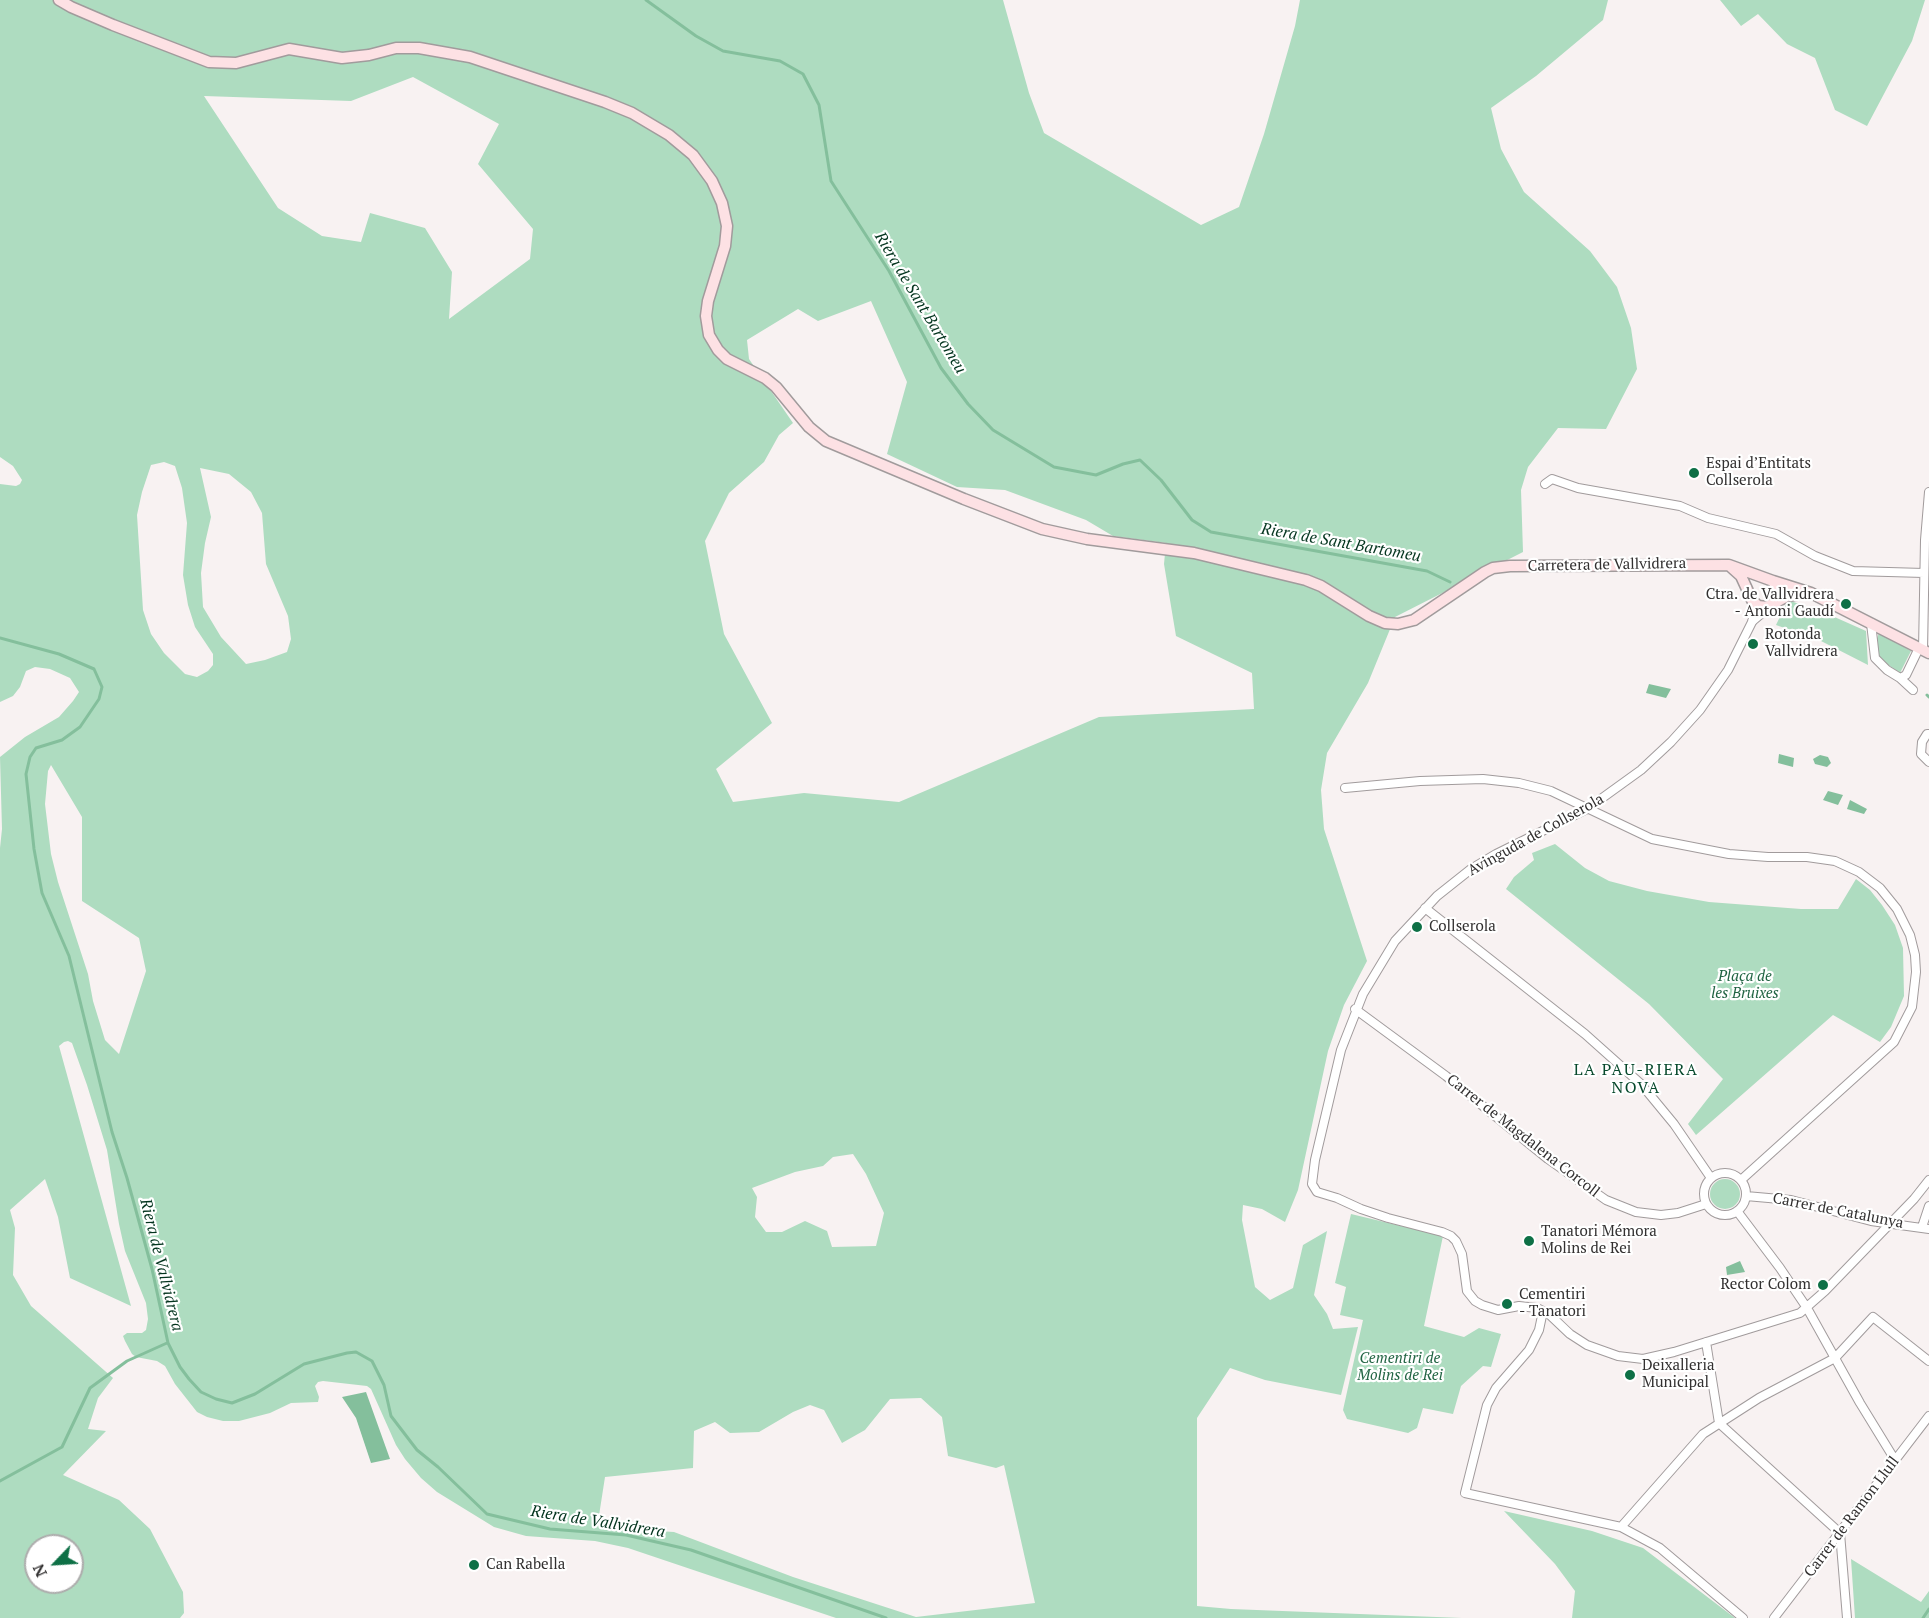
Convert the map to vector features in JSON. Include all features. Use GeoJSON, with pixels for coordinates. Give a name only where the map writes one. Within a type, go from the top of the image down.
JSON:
{"type":"FeatureCollection","features":[{"type":"Feature","properties":{"kind":"main road","name":"Carretera de Vallvidrera"},"geometry":{"type":"LineString","coordinates":[[59,0],[113,25],[209,62],[236,63],[289,49],[342,58],[369,55],[396,48],[419,48],[470,57],[606,102],[632,113],[669,135],[693,155],[712,182],[722,203],[727,226],[726,237],[706,316],[709,335],[718,350],[727,359],[765,378],[776,387],[809,427],[826,441],[1042,529],[1066,535],[1194,553],[1306,580],[1321,586],[1369,616],[1384,623],[1398,624],[1414,620],[1493,568],[1729,565],[1771,580]]}},
{"type":"Feature","properties":{"kind":"main road"},"geometry":{"type":"LineString","coordinates":[[1729,565],[1741,576],[1751,598],[1763,607],[1795,594],[1811,593]]}},
{"type":"Feature","properties":{"kind":"main road"},"geometry":{"type":"LineString","coordinates":[[1751,598],[1754,584],[1761,579],[1771,580],[1811,593],[1924,650]]}},
{"type":"Feature","properties":{"kind":"main road"},"geometry":{"type":"LineString","coordinates":[[1771,580],[1779,591],[1773,604]]}},
{"type":"Feature","properties":{"kind":"street"},"geometry":{"type":"LineString","coordinates":[[1545,484],[1552,479],[1578,488],[1680,506],[1720,521],[1759,528],[1776,534],[1815,556],[1853,571],[1924,573]]}},
{"type":"Feature","properties":{"kind":"street"},"geometry":{"type":"LineString","coordinates":[[1900,678],[1906,675],[1924,650],[1924,573],[1928,494]]}},
{"type":"Feature","properties":{"kind":"street"},"geometry":{"type":"LineString","coordinates":[[1751,598],[1753,621]]}},
{"type":"Feature","properties":{"kind":"street"},"geometry":{"type":"LineString","coordinates":[[1753,621],[1773,604]]}},
{"type":"Feature","properties":{"kind":"street","name":"Avinguda de Collserola"},"geometry":{"type":"LineString","coordinates":[[1543,1311],[1529,1306],[1498,1310],[1475,1301],[1467,1291],[1462,1254],[1451,1236],[1379,1215],[1313,1190],[1312,1177],[1341,1050],[1369,981],[1385,955],[1410,923],[1453,882],[1483,861],[1587,809],[1641,770],[1686,727],[1716,688],[1742,645],[1753,621]]}},
{"type":"Feature","properties":{"kind":"street"},"geometry":{"type":"LineString","coordinates":[[1871,623],[1875,658],[1913,690]]}},
{"type":"Feature","properties":{"kind":"street"},"geometry":{"type":"LineString","coordinates":[[1929,734],[1922,742],[1921,753],[1929,762]]}},
{"type":"Feature","properties":{"kind":"street"},"geometry":{"type":"LineString","coordinates":[[1345,788],[1483,779],[1519,783],[1551,790],[1652,839],[1729,854],[1808,857],[1835,861],[1859,872],[1880,888],[1897,909],[1910,935],[1916,972],[1912,1006],[1894,1042],[1741,1180]]}},
{"type":"Feature","properties":{"kind":"street"},"geometry":{"type":"LineString","coordinates":[[1425,908],[1585,1034],[1641,1084],[1674,1124],[1712,1178]]}},
{"type":"Feature","properties":{"kind":"street","name":"Carrer de Magdalena Corcoll"},"geometry":{"type":"LineString","coordinates":[[1356,1009],[1446,1076],[1548,1159],[1606,1200],[1635,1212],[1661,1215],[1678,1213],[1706,1204]]}},
{"type":"Feature","properties":{"kind":"street"},"geometry":{"type":"LineString","coordinates":[[1723,1173],[1730,1173],[1741,1180],[1746,1196],[1745,1202],[1737,1211],[1732,1214],[1719,1214],[1706,1204],[1704,1190],[1712,1178],[1723,1173]]}},
{"type":"Feature","properties":{"kind":"street"},"geometry":{"type":"LineString","coordinates":[[1743,1618],[1660,1548],[1621,1527],[1465,1493],[1487,1405],[1496,1388],[1529,1350],[1539,1330],[1543,1311],[1587,1346],[1618,1356],[1643,1359],[1661,1356],[1800,1313],[1890,1223],[1929,1180]]}},
{"type":"Feature","properties":{"kind":"street","name":"Carrer de Catalunya"},"geometry":{"type":"LineString","coordinates":[[1746,1196],[1791,1200],[1870,1221],[1925,1228]]}},
{"type":"Feature","properties":{"kind":"street"},"geometry":{"type":"LineString","coordinates":[[1925,1228],[1929,1206]]}},
{"type":"Feature","properties":{"kind":"street"},"geometry":{"type":"LineString","coordinates":[[1737,1211],[1769,1252],[1807,1308],[1895,1460]]}},
{"type":"Feature","properties":{"kind":"street"},"geometry":{"type":"LineString","coordinates":[[1621,1527],[1703,1434],[1759,1398],[1835,1358],[1873,1317],[1929,1361]]}},
{"type":"Feature","properties":{"kind":"street"},"geometry":{"type":"LineString","coordinates":[[1706,1342],[1719,1423],[1840,1533],[1847,1618]]}},
{"type":"Feature","properties":{"kind":"street","name":"Carrer de Ramon Llull"},"geometry":{"type":"LineString","coordinates":[[1774,1618],[1929,1416]]}},
{"type":"Feature","properties":{"kind":"green space"},"geometry":{"type":"Polygon","coordinates":[[[0,0],[1003,0],[1029,93],[1044,133],[1201,225],[1239,207],[1264,134],[1295,26],[1300,0],[1608,0],[1603,20],[1536,76],[1491,108],[1501,149],[1524,192],[1590,251],[1617,287],[1631,328],[1637,369],[1606,429],[1558,428],[1528,467],[1521,490],[1523,552],[1395,617],[1368,683],[1327,753],[1321,790],[1324,829],[1367,961],[1344,1005],[1328,1051],[1298,1190],[1285,1222],[1262,1209],[1243,1205],[1242,1220],[1255,1287],[1270,1300],[1293,1288],[1303,1245],[1327,1231],[1314,1295],[1327,1314],[1333,1329],[1358,1327],[1341,1395],[1265,1380],[1230,1368],[1197,1418],[1197,1606],[1462,1618],[836,1618],[628,1548],[595,1541],[526,1536],[494,1527],[437,1492],[421,1478],[396,1445],[371,1389],[367,1386],[323,1381],[318,1382],[315,1386],[319,1397],[318,1402],[291,1403],[270,1413],[239,1421],[223,1421],[207,1417],[197,1412],[175,1384],[165,1366],[157,1361],[136,1357],[132,1354],[123,1336],[127,1333],[142,1333],[146,1330],[148,1319],[146,1303],[125,1251],[107,1150],[72,1043],[68,1041],[59,1046],[131,1306],[70,1278],[58,1217],[45,1179],[10,1210],[15,1228],[13,1275],[31,1306],[113,1378],[98,1398],[88,1429],[106,1431],[63,1475],[119,1500],[150,1529],[183,1592],[184,1613],[180,1618],[0,1618],[0,848],[2,829],[0,757],[25,737],[59,717],[79,692],[70,678],[50,669],[35,667],[26,671],[20,687],[13,696],[0,702],[0,484],[16,486],[20,484],[22,480],[13,466],[0,457],[0,0]],[[413,77],[351,101],[204,96],[278,208],[322,236],[361,242],[370,213],[425,228],[452,272],[449,319],[530,259],[533,229],[478,164],[499,124],[413,77]],[[871,301],[818,321],[798,309],[747,340],[749,359],[793,423],[779,435],[764,462],[729,493],[705,541],[724,634],[772,723],[716,769],[733,802],[804,793],[899,802],[1099,717],[1254,709],[1252,673],[1176,636],[1164,564],[1166,543],[1113,536],[1086,520],[1005,490],[957,487],[887,454],[907,382],[871,301]],[[164,462],[151,465],[137,515],[143,610],[151,634],[164,653],[185,674],[197,677],[213,665],[213,654],[195,627],[188,605],[183,575],[187,523],[182,488],[175,466],[164,462]],[[200,468],[211,517],[201,573],[203,607],[221,637],[246,664],[287,652],[291,639],[288,616],[266,564],[262,513],[251,492],[229,474],[200,468]],[[51,765],[48,771],[45,804],[51,854],[58,882],[88,974],[93,1001],[105,1040],[119,1054],[146,971],[139,938],[82,901],[82,817],[51,765]],[[853,1154],[833,1157],[823,1166],[795,1172],[752,1188],[757,1197],[755,1217],[766,1232],[782,1232],[805,1221],[827,1231],[832,1247],[876,1246],[884,1213],[866,1174],[853,1154]],[[921,1398],[890,1399],[865,1430],[842,1443],[824,1410],[810,1405],[759,1432],[730,1433],[715,1422],[694,1431],[693,1468],[605,1477],[598,1522],[642,1530],[674,1532],[793,1577],[916,1617],[1035,1603],[1004,1465],[996,1468],[948,1456],[942,1417],[921,1398]]]}},
{"type":"Feature","properties":{"kind":"green space"},"geometry":{"type":"Polygon","coordinates":[[[1720,0],[1925,0],[1912,41],[1867,126],[1835,110],[1815,58],[1787,44],[1758,14],[1741,26],[1720,0]]]}},
{"type":"Feature","properties":{"kind":"green space"},"geometry":{"type":"Polygon","coordinates":[[[1788,600],[1866,631],[1868,665],[1821,641],[1776,625],[1788,600]]]}},
{"type":"Feature","properties":{"kind":"green space"},"geometry":{"type":"Polygon","coordinates":[[[1879,633],[1911,651],[1900,673],[1877,657],[1874,646],[1879,633]]]}},
{"type":"Feature","properties":{"kind":"green space","name":"Plaça de les Bruixes"},"geometry":{"type":"Polygon","coordinates":[[[1555,844],[1585,868],[1609,881],[1647,891],[1709,902],[1801,909],[1838,909],[1856,879],[1870,890],[1882,905],[1895,925],[1903,948],[1904,996],[1891,1027],[1880,1042],[1833,1015],[1696,1135],[1688,1124],[1723,1079],[1649,1004],[1506,889],[1514,877],[1534,860],[1532,853],[1555,844]]]}},
{"type":"Feature","properties":{"kind":"green space"},"geometry":{"type":"Polygon","coordinates":[[[1725,1179],[1736,1183],[1740,1194],[1736,1205],[1725,1209],[1714,1205],[1710,1194],[1714,1183],[1725,1179]]]}},
{"type":"Feature","properties":{"kind":"green space","name":"Cementiri de Molins de Rei"},"geometry":{"type":"Polygon","coordinates":[[[1351,1214],[1443,1236],[1424,1326],[1464,1337],[1479,1328],[1501,1334],[1491,1367],[1483,1366],[1461,1386],[1453,1414],[1423,1408],[1417,1428],[1408,1433],[1347,1419],[1343,1410],[1363,1320],[1340,1315],[1346,1287],[1335,1283],[1351,1214]]]}},
{"type":"Feature","properties":{"kind":"green space"},"geometry":{"type":"Polygon","coordinates":[[[1504,1511],[1592,1531],[1643,1548],[1735,1618],[1572,1618],[1575,1591],[1555,1564],[1504,1511]]]}},
{"type":"Feature","properties":{"kind":"green space"},"geometry":{"type":"Polygon","coordinates":[[[1851,1559],[1921,1602],[1929,1591],[1929,1618],[1855,1618],[1851,1559]]]}},
{"type":"Feature","properties":{"kind":"shaded area"},"geometry":{"type":"Polygon","coordinates":[[[1649,684],[1671,689],[1666,698],[1646,693],[1649,684]]]}},
{"type":"Feature","properties":{"kind":"shaded area"},"geometry":{"type":"Polygon","coordinates":[[[1779,754],[1794,758],[1793,767],[1778,763],[1779,754]]]}},
{"type":"Feature","properties":{"kind":"shaded area"},"geometry":{"type":"Polygon","coordinates":[[[1820,755],[1828,757],[1831,763],[1827,767],[1815,764],[1813,759],[1820,755]]]}},
{"type":"Feature","properties":{"kind":"shaded area"},"geometry":{"type":"Polygon","coordinates":[[[1828,791],[1843,795],[1838,805],[1823,800],[1828,791]]]}},
{"type":"Feature","properties":{"kind":"shaded area"},"geometry":{"type":"Polygon","coordinates":[[[1850,800],[1867,809],[1864,814],[1847,809],[1850,800]]]}},
{"type":"Feature","properties":{"kind":"shaded area"},"geometry":{"type":"Polygon","coordinates":[[[1740,1261],[1745,1272],[1727,1275],[1726,1267],[1740,1261]]]}},
{"type":"Feature","properties":{"kind":"shaded area"},"geometry":{"type":"Polygon","coordinates":[[[366,1392],[390,1459],[371,1463],[356,1418],[342,1397],[366,1392]]]}},
{"type":"Feature","properties":{"kind":"waterway","name":"Riera de Sant Bartomeu"},"geometry":{"type":"LineString","coordinates":[[646,0],[696,36],[723,51],[780,61],[803,74],[819,105],[831,181],[889,271],[941,368],[968,404],[993,430],[1054,467],[1096,475],[1140,460],[1161,480],[1192,520],[1211,532],[1427,571],[1450,582]]}},
{"type":"Feature","properties":{"kind":"waterway","name":"Riera de Vallvidrera"},"geometry":{"type":"LineString","coordinates":[[0,638],[59,654],[94,669],[102,687],[99,699],[80,727],[62,740],[36,748],[30,757],[26,774],[34,849],[42,893],[69,956],[112,1132],[152,1269],[168,1343],[189,1379],[201,1392],[232,1403],[255,1394],[304,1364],[356,1352],[372,1361],[384,1385],[391,1416],[417,1450],[487,1514],[550,1529],[626,1535],[691,1550],[886,1618]]}},
{"type":"Feature","properties":{"kind":"waterway"},"geometry":{"type":"LineString","coordinates":[[0,1481],[62,1447],[90,1388],[127,1361],[167,1343]]}},
{"type":"Feature","properties":{"kind":"waterway","name":"Riera de Sant Bartomeu"},"geometry":{"type":"LineString","coordinates":[[1923,1618],[1929,1609]]}},
{"type":"Feature","properties":{"kind":"place","name":"Espai d’Entitats Collserola"},"geometry":{"type":"Point","coordinates":[1694,473]}},
{"type":"Feature","properties":{"kind":"place","name":"Ctra. de Vallvidrera - Antoni Gaudí"},"geometry":{"type":"Point","coordinates":[1846,604]}},
{"type":"Feature","properties":{"kind":"place","name":"Rotonda Vallvidrera"},"geometry":{"type":"Point","coordinates":[1753,644]}},
{"type":"Feature","properties":{"kind":"place","name":"Collserola"},"geometry":{"type":"Point","coordinates":[1417,927]}},
{"type":"Feature","properties":{"kind":"place","name":"Tanatori Mémora Molins de Rei"},"geometry":{"type":"Point","coordinates":[1529,1241]}},
{"type":"Feature","properties":{"kind":"place","name":"Rector Colom"},"geometry":{"type":"Point","coordinates":[1823,1285]}},
{"type":"Feature","properties":{"kind":"place","name":"Cementiri - Tanatori"},"geometry":{"type":"Point","coordinates":[1507,1304]}},
{"type":"Feature","properties":{"kind":"place","name":"Deixalleria Municipal"},"geometry":{"type":"Point","coordinates":[1630,1375]}},
{"type":"Feature","properties":{"kind":"place","name":"Can Rabella"},"geometry":{"type":"Point","coordinates":[474,1565]}},
{"type":"Feature","properties":{"kind":"district","name":"LA PAU-RIERA NOVA"},"geometry":{"type":"Point","coordinates":[1636,1079]}}]}
